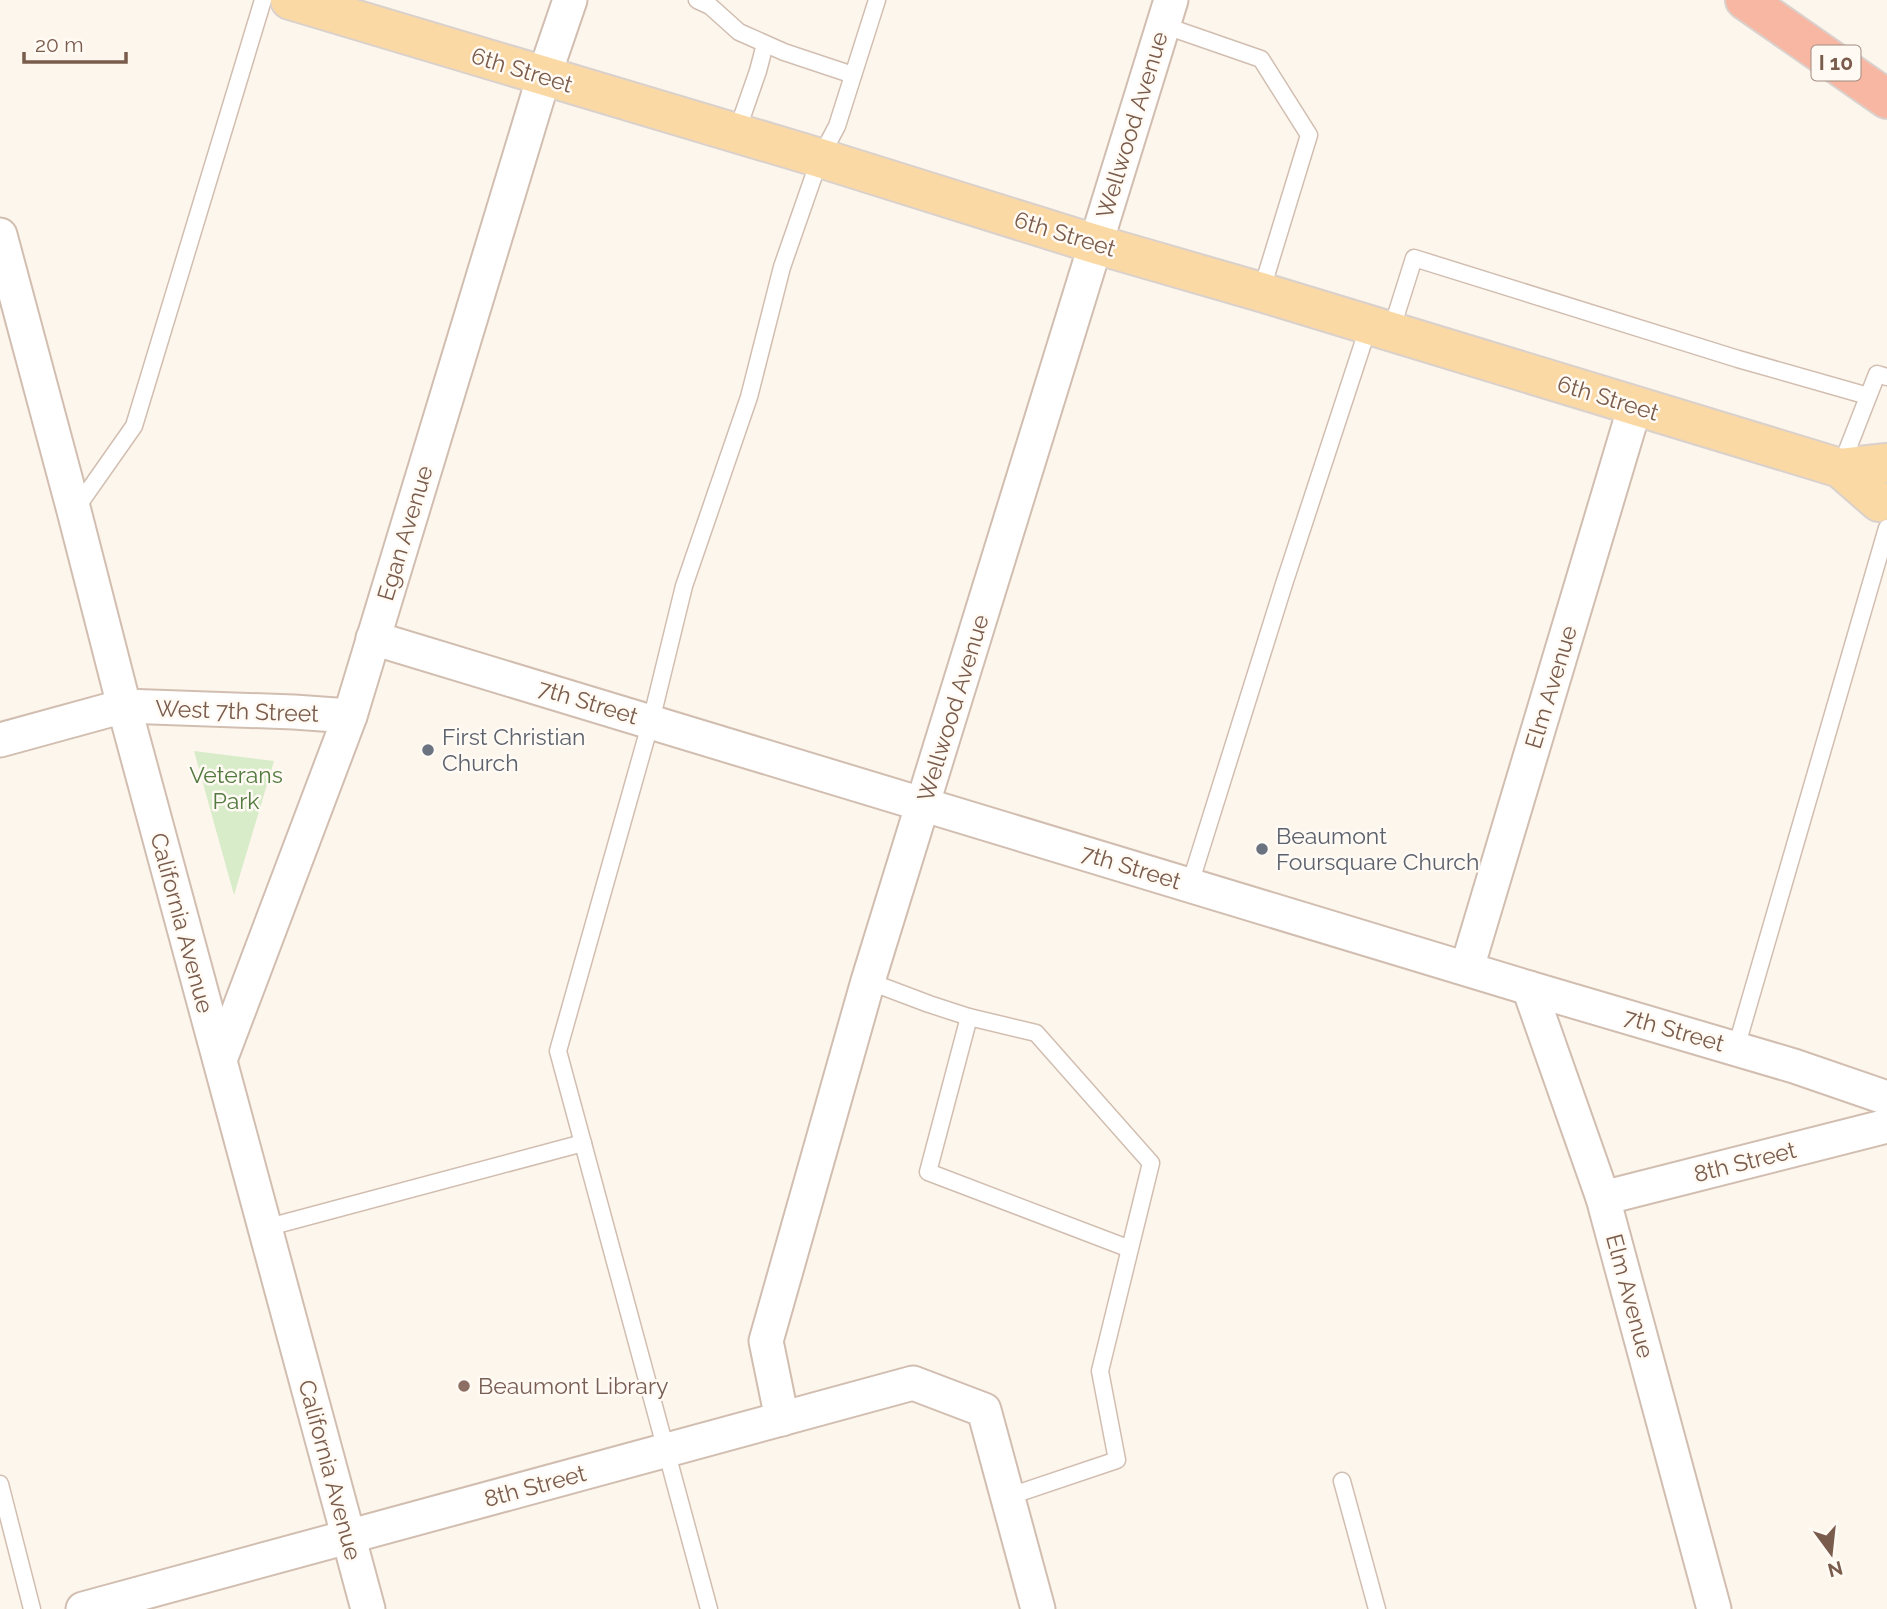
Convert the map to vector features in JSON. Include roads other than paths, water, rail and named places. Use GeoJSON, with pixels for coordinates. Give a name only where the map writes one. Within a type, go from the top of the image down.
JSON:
{"type":"FeatureCollection","features":[{"type":"Feature","properties":{"kind":"highway","name":"I 10"},"geometry":{"type":"LineString","coordinates":[[1745,0],[1887,99]]}},
{"type":"Feature","properties":{"kind":"main road","name":"6th Street"},"geometry":{"type":"LineString","coordinates":[[290,0],[1840,468],[1887,463]]}},
{"type":"Feature","properties":{"kind":"main road","name":"6th Street"},"geometry":{"type":"LineString","coordinates":[[1840,468],[1883,515]]}},
{"type":"Feature","properties":{"kind":"street","name":"Egan Avenue"},"geometry":{"type":"LineString","coordinates":[[220,1060],[351,716],[544,76],[570,0]]}},
{"type":"Feature","properties":{"kind":"street","name":"Wellwood Avenue"},"geometry":{"type":"LineString","coordinates":[[782,1419],[766,1342],[869,981],[1167,13]]}},
{"type":"Feature","properties":{"kind":"street","name":"California Avenue"},"geometry":{"type":"LineString","coordinates":[[0,235],[368,1609]]}},
{"type":"Feature","properties":{"kind":"street","name":"Elm Avenue"},"geometry":{"type":"LineString","coordinates":[[1467,968],[1635,407]]}},
{"type":"Feature","properties":{"kind":"street","name":"7th Street"},"geometry":{"type":"LineString","coordinates":[[373,638],[1529,988],[1736,1048],[1887,1098]]}},
{"type":"Feature","properties":{"kind":"street","name":"West 7th Street"},"geometry":{"type":"LineString","coordinates":[[124,706],[351,716]]}},
{"type":"Feature","properties":{"kind":"street"},"geometry":{"type":"LineString","coordinates":[[0,740],[124,706]]}},
{"type":"Feature","properties":{"kind":"street","name":"Elm Avenue"},"geometry":{"type":"LineString","coordinates":[[1529,988],[1603,1198],[1714,1609]]}},
{"type":"Feature","properties":{"kind":"street","name":"8th Street"},"geometry":{"type":"LineString","coordinates":[[1603,1198],[1887,1126]]}},
{"type":"Feature","properties":{"kind":"street","name":"8th Street"},"geometry":{"type":"LineString","coordinates":[[83,1609],[913,1383],[984,1410],[1007,1497]]}},
{"type":"Feature","properties":{"kind":"street"},"geometry":{"type":"LineString","coordinates":[[1007,1497],[1038,1609]]}},
{"type":"Feature","properties":{"kind":"lane"},"geometry":{"type":"LineString","coordinates":[[75,511],[134,426],[263,0]]}},
{"type":"Feature","properties":{"kind":"lane"},"geometry":{"type":"LineString","coordinates":[[697,0],[710,6],[739,32],[853,75]]}},
{"type":"Feature","properties":{"kind":"lane"},"geometry":{"type":"LineString","coordinates":[[709,1609],[558,1051],[652,721],[684,586],[749,397],[782,267],[820,158],[836,126],[877,0]]}},
{"type":"Feature","properties":{"kind":"lane"},"geometry":{"type":"LineString","coordinates":[[1167,13],[1261,59],[1308,135],[1261,292]]}},
{"type":"Feature","properties":{"kind":"lane"},"geometry":{"type":"LineString","coordinates":[[736,134],[765,44]]}},
{"type":"Feature","properties":{"kind":"lane"},"geometry":{"type":"LineString","coordinates":[[1190,884],[1288,571],[1380,328],[1414,258],[1738,359],[1868,396]]}},
{"type":"Feature","properties":{"kind":"lane"},"geometry":{"type":"LineString","coordinates":[[1840,468],[1877,374],[1887,377]]}},
{"type":"Feature","properties":{"kind":"lane"},"geometry":{"type":"LineString","coordinates":[[1736,1048],[1883,515]]}},
{"type":"Feature","properties":{"kind":"lane"},"geometry":{"type":"LineString","coordinates":[[869,981],[969,1017],[1036,1033],[1151,1163],[1100,1371],[1117,1460],[1007,1497]]}},
{"type":"Feature","properties":{"kind":"lane"},"geometry":{"type":"LineString","coordinates":[[969,1017],[928,1172],[1130,1249]]}},
{"type":"Feature","properties":{"kind":"lane"},"geometry":{"type":"LineString","coordinates":[[265,1228],[583,1143]]}},
{"type":"Feature","properties":{"kind":"lane"},"geometry":{"type":"LineString","coordinates":[[1342,1481],[1377,1609]]}},
{"type":"Feature","properties":{"kind":"lane"},"geometry":{"type":"LineString","coordinates":[[0,1484],[32,1609]]}},
{"type":"Feature","properties":{"kind":"place","name":"First Christian Church"},"geometry":{"type":"Point","coordinates":[428,750]}},
{"type":"Feature","properties":{"kind":"place","name":"Beaumont Foursquare Church"},"geometry":{"type":"Point","coordinates":[1262,849]}},
{"type":"Feature","properties":{"kind":"place","name":"Beaumont Library"},"geometry":{"type":"Point","coordinates":[464,1386]}},
{"type":"Feature","properties":{"kind":"park label","name":"Veterans Park"},"geometry":{"type":"Point","coordinates":[236,788]}}]}
